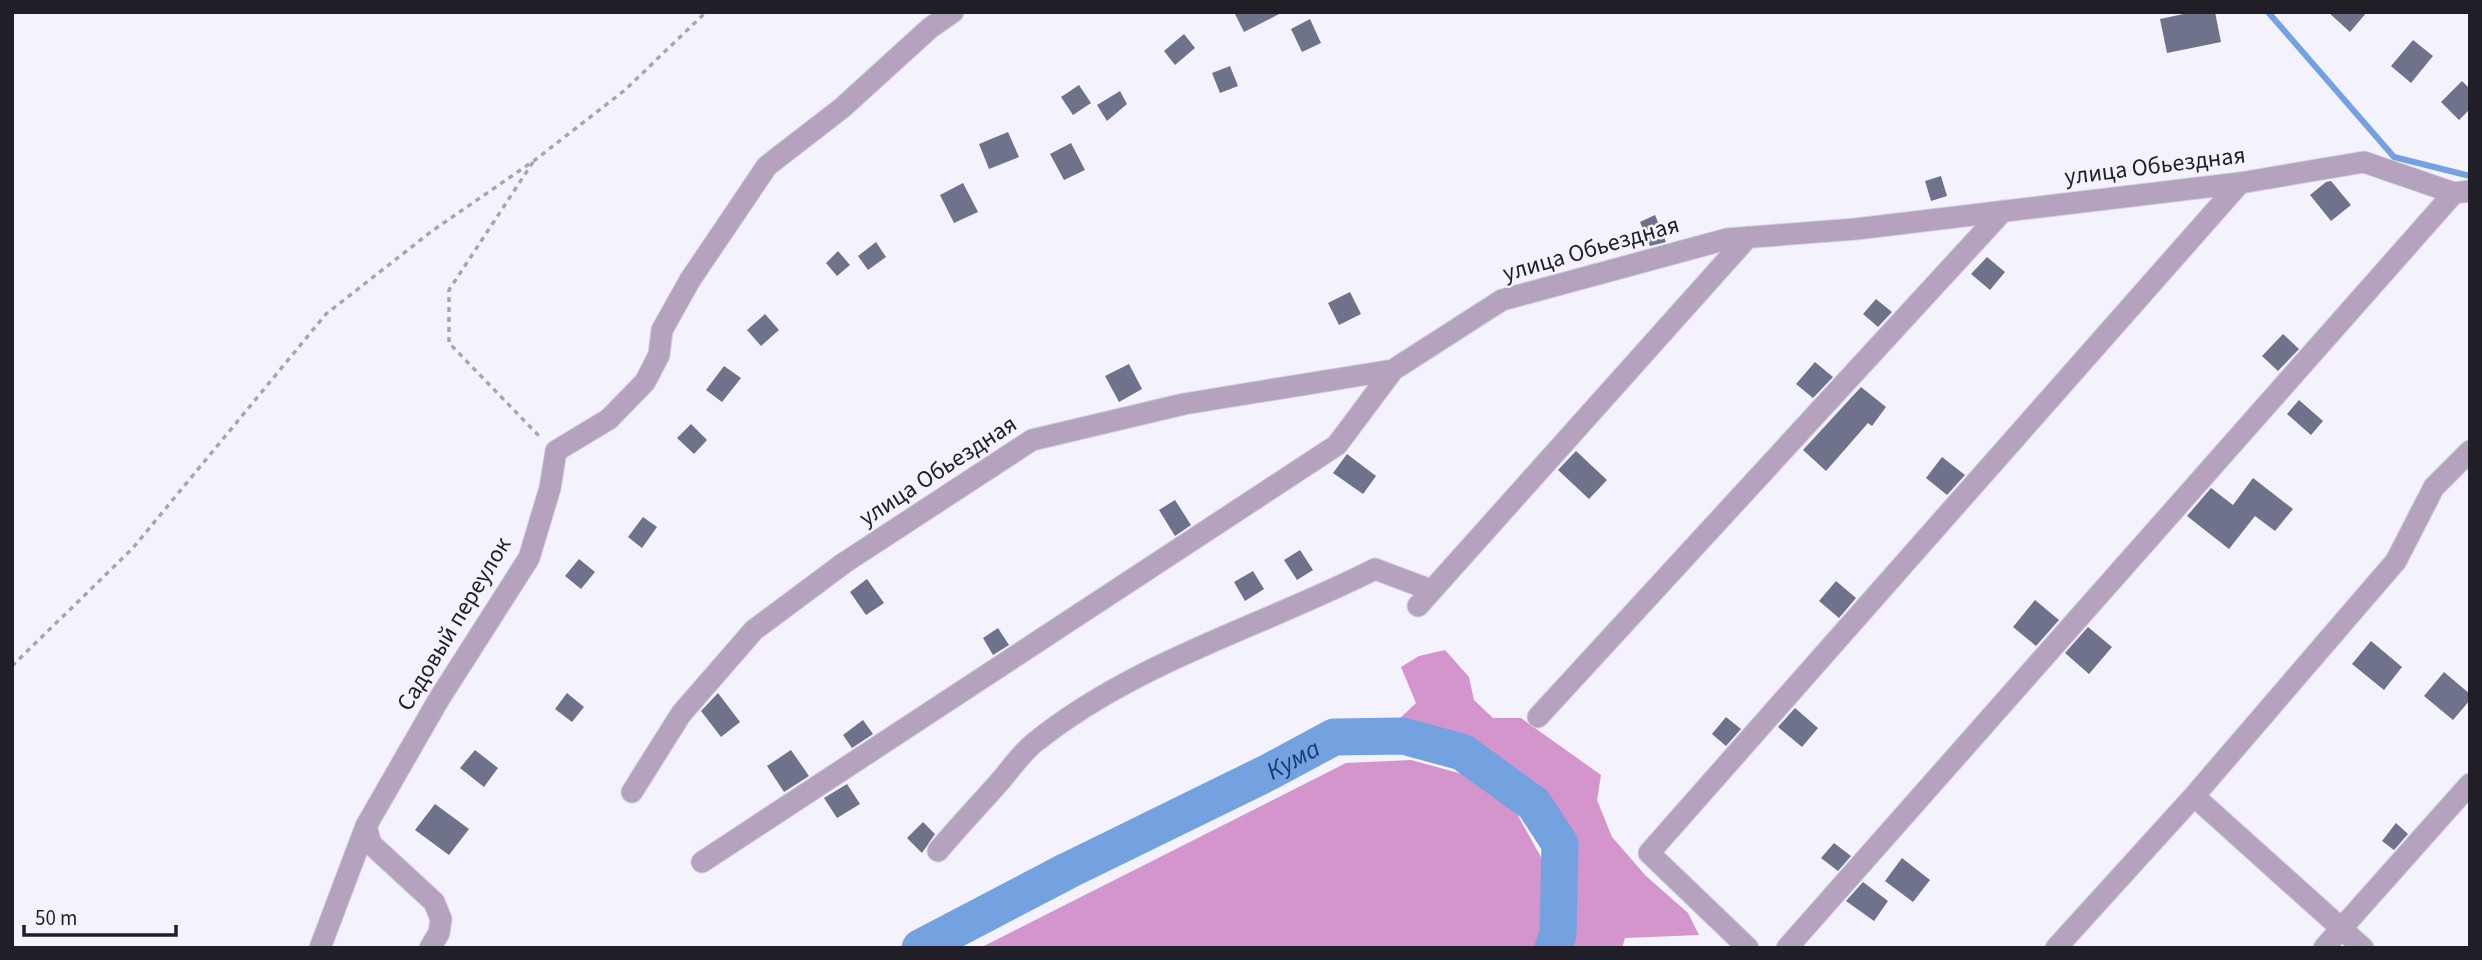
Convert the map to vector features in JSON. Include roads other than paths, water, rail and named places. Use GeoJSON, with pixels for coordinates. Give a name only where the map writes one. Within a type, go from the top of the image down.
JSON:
{"type":"FeatureCollection","features":[{"type":"Feature","properties":{"kind":"street","name":"Садовый переулок"},"geometry":{"type":"LineString","coordinates":[[320,948],[366,826],[439,699],[529,558],[550,488],[556,451],[609,419],[645,383],[659,355],[662,330],[678,300],[767,166],[842,108],[930,28],[953,12]]}},
{"type":"Feature","properties":{"kind":"street","name":"улица Обьездная"},"geometry":{"type":"LineString","coordinates":[[632,792],[681,714],[754,629],[845,563],[1032,440],[1184,404],[1393,370],[1502,300],[1727,239],[1856,229],[2240,183],[2364,162],[2462,192]]}},
{"type":"Feature","properties":{"kind":"street"},"geometry":{"type":"LineString","coordinates":[[1748,948],[1649,853],[2240,183]]}},
{"type":"Feature","properties":{"kind":"street"},"geometry":{"type":"LineString","coordinates":[[1787,948],[2462,192]]}},
{"type":"Feature","properties":{"kind":"street"},"geometry":{"type":"LineString","coordinates":[[1538,717],[2003,211]]}},
{"type":"Feature","properties":{"kind":"street"},"geometry":{"type":"LineString","coordinates":[[939,850],[1032,745],[1077,712],[1129,682],[1221,637],[1335,589],[1374,569],[1424,598],[1748,237]]}},
{"type":"Feature","properties":{"kind":"street"},"geometry":{"type":"LineString","coordinates":[[702,862],[1336,445],[1393,370]]}},
{"type":"Feature","properties":{"kind":"street"},"geometry":{"type":"LineString","coordinates":[[2056,948],[2194,796],[2396,561],[2434,487],[2470,452]]}},
{"type":"Feature","properties":{"kind":"street"},"geometry":{"type":"LineString","coordinates":[[2324,948],[2470,784]]}},
{"type":"Feature","properties":{"kind":"street"},"geometry":{"type":"LineString","coordinates":[[2194,796],[2362,948]]}},
{"type":"Feature","properties":{"kind":"street"},"geometry":{"type":"LineString","coordinates":[[366,826],[371,844],[435,902],[441,919],[439,933],[430,948]]}},
{"type":"Feature","properties":{"kind":"waterway"},"geometry":{"type":"LineString","coordinates":[[2268,12],[2394,157],[2470,176]]}},
{"type":"Feature","properties":{"kind":"waterway","name":"Кума"},"geometry":{"type":"LineString","coordinates":[[920,948],[1334,737],[1403,736],[1462,752],[1534,804],[1560,844],[1558,934],[1553,948]]}}]}
